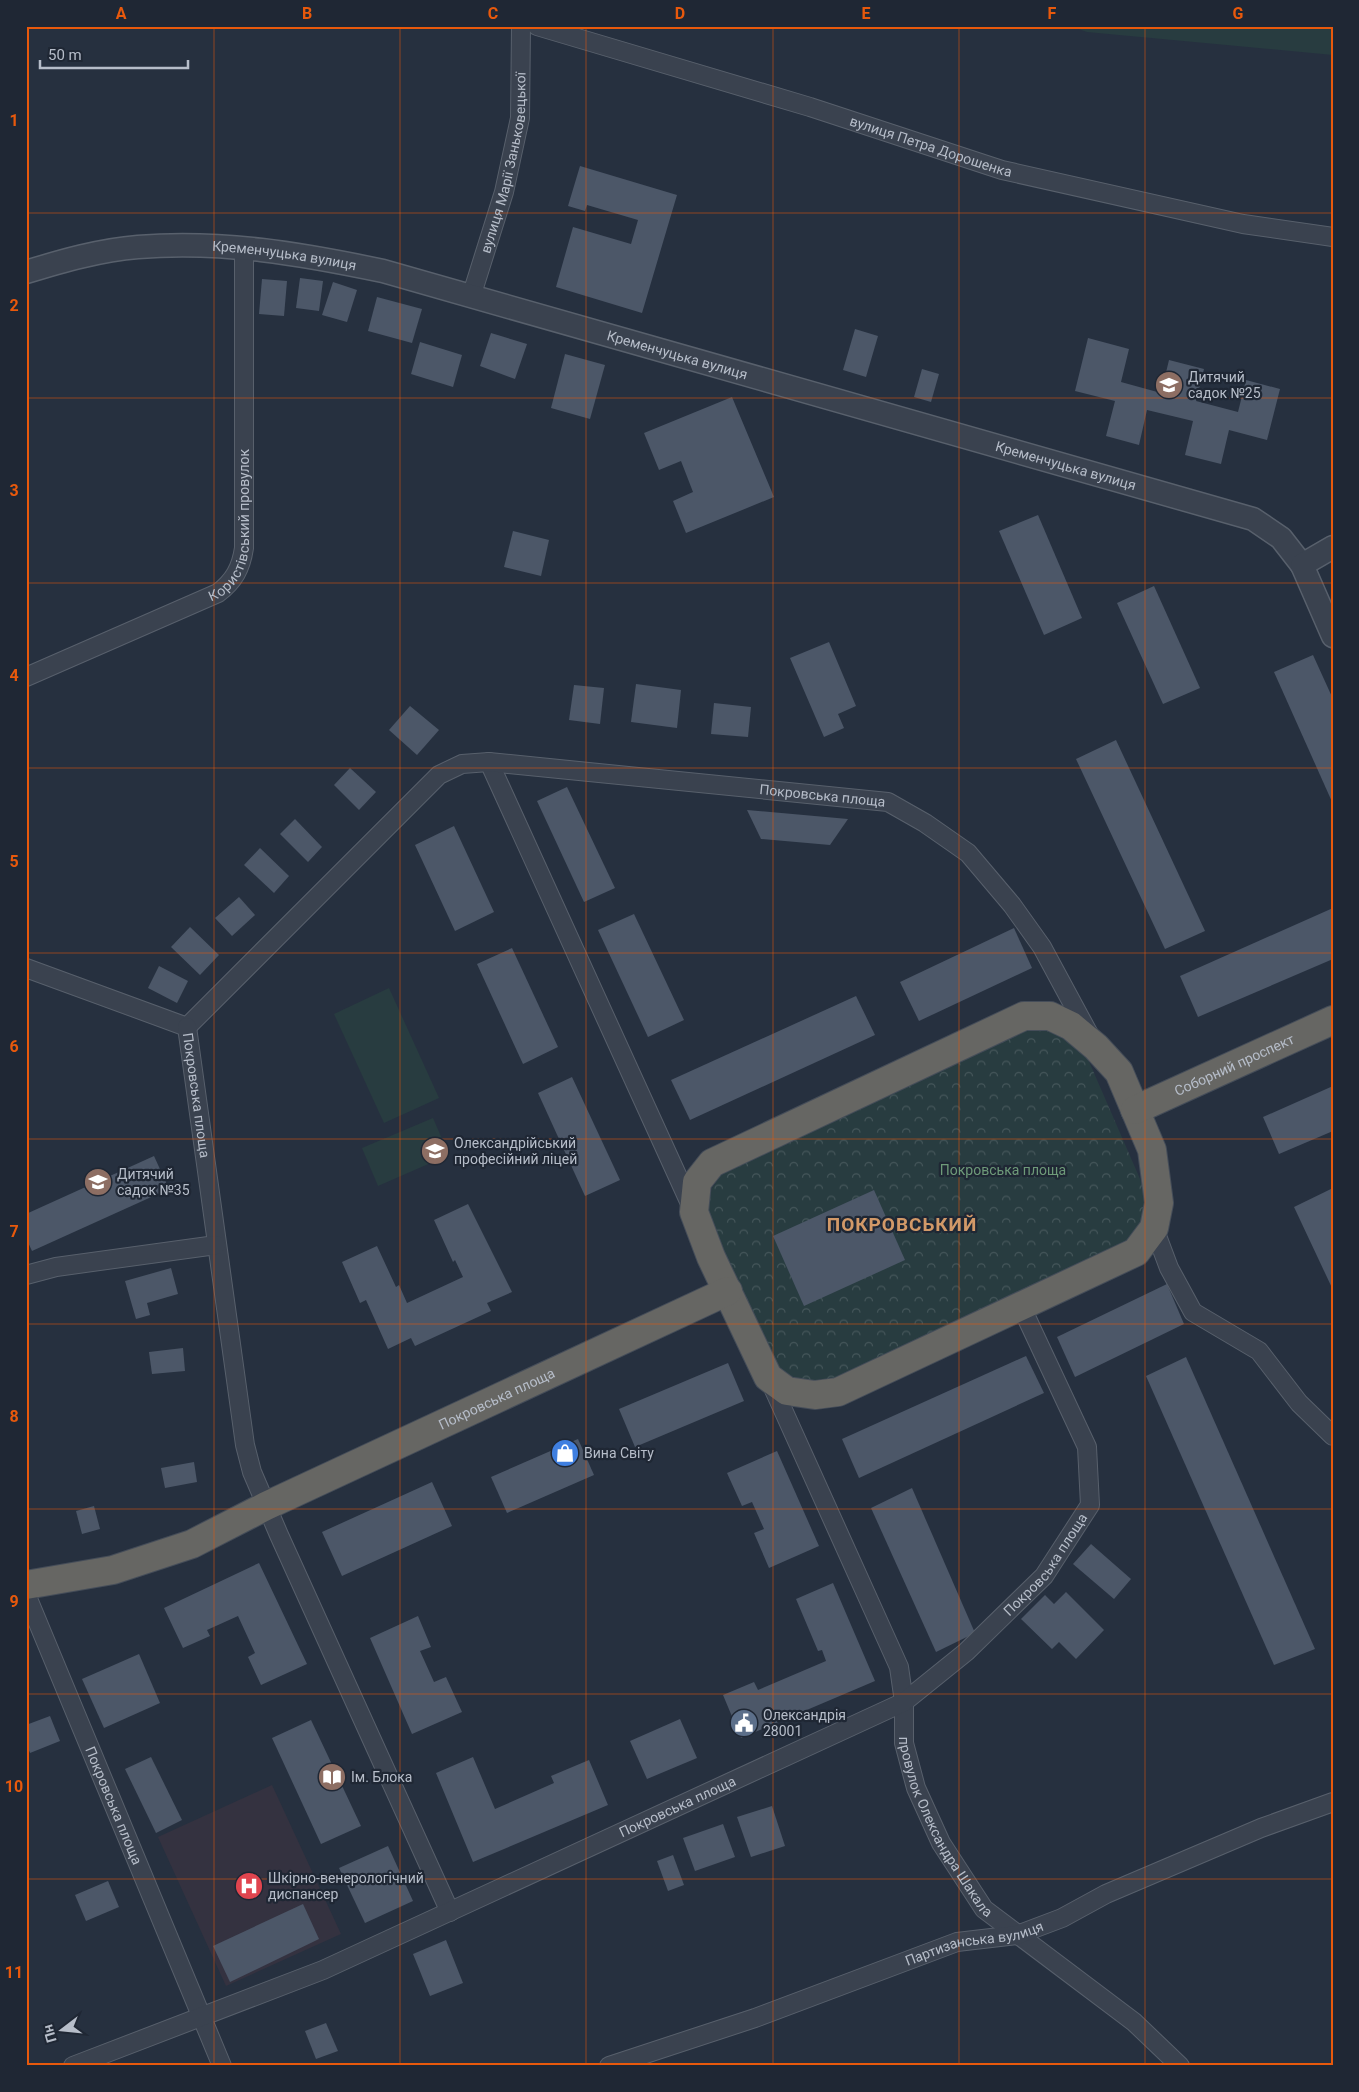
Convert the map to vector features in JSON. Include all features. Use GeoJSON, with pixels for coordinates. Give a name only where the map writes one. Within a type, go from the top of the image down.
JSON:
{"type":"FeatureCollection","features":[{"type":"Feature","properties":{"kind":"highway","name":"Покровська площа"},"geometry":{"type":"LineString","coordinates":[[1024,1016],[1050,1016],[1071,1026],[1096,1047],[1119,1072],[1135,1110],[1152,1150],[1159,1203],[1154,1228],[1136,1252],[838,1392],[816,1395],[787,1391],[768,1377],[694,1212],[697,1182],[712,1163],[1024,1016]]}},
{"type":"Feature","properties":{"kind":"highway","name":"Соборний проспект"},"geometry":{"type":"LineString","coordinates":[[1135,1110],[1333,1020]]}},
{"type":"Feature","properties":{"kind":"highway","name":"Покровська площа"},"geometry":{"type":"LineString","coordinates":[[26,1585],[113,1570],[192,1544],[266,1506],[728,1291]]}},
{"type":"Feature","properties":{"kind":"street","name":"вулиця Марії Заньковецької"},"geometry":{"type":"LineString","coordinates":[[472,297],[504,192],[520,118],[522,26]]}},
{"type":"Feature","properties":{"kind":"street","name":"вулиця Петра Дорошенка"},"geometry":{"type":"LineString","coordinates":[[537,26],[810,108],[1002,170],[1243,224],[1333,237]]}},
{"type":"Feature","properties":{"kind":"street","name":"Кременчуцька вулиця"},"geometry":{"type":"LineString","coordinates":[[26,272],[97,253],[137,246],[188,245],[244,248],[299,254],[383,272],[1253,519],[1281,538],[1302,565],[1333,636]]}},
{"type":"Feature","properties":{"kind":"street","name":"Користівський провулок"},"geometry":{"type":"LineString","coordinates":[[26,677],[218,593],[237,574],[244,548],[244,248]]}},
{"type":"Feature","properties":{"kind":"street"},"geometry":{"type":"LineString","coordinates":[[1302,565],[1333,547]]}},
{"type":"Feature","properties":{"kind":"street","name":"Покровська площа"},"geometry":{"type":"LineString","coordinates":[[489,762],[694,1212]]}},
{"type":"Feature","properties":{"kind":"street","name":"Покровська площа"},"geometry":{"type":"LineString","coordinates":[[450,1912],[252,1472],[245,1445],[187,1027],[439,775],[462,764],[489,762],[888,802],[925,823],[968,853],[1012,905],[1042,947],[1096,1047]]}},
{"type":"Feature","properties":{"kind":"street"},"geometry":{"type":"LineString","coordinates":[[26,968],[187,1027]]}},
{"type":"Feature","properties":{"kind":"street"},"geometry":{"type":"LineString","coordinates":[[1154,1228],[1169,1268],[1193,1312],[1259,1352],[1299,1403],[1333,1436]]}},
{"type":"Feature","properties":{"kind":"street"},"geometry":{"type":"LineString","coordinates":[[26,1275],[56,1267],[216,1245]]}},
{"type":"Feature","properties":{"kind":"street","name":"Покровська площа"},"geometry":{"type":"LineString","coordinates":[[201,2016],[323,1970],[904,1702],[966,1652],[1044,1576],[1090,1505],[1087,1447],[1021,1306]]}},
{"type":"Feature","properties":{"kind":"street","name":"Покровська площа"},"geometry":{"type":"LineString","coordinates":[[768,1377],[899,1667],[904,1702]]}},
{"type":"Feature","properties":{"kind":"street","name":"Покровська площа"},"geometry":{"type":"LineString","coordinates":[[26,1594],[222,2066]]}},
{"type":"Feature","properties":{"kind":"street","name":"провулок Олександра Шакала"},"geometry":{"type":"LineString","coordinates":[[904,1702],[904,1743],[916,1788],[941,1843],[984,1909],[1134,2022],[1180,2066]]}},
{"type":"Feature","properties":{"kind":"street","name":"Партизанська вулиця"},"geometry":{"type":"LineString","coordinates":[[609,2066],[754,2018],[957,1942],[1017,1935],[1062,1918],[1106,1894],[1261,1828],[1333,1802]]}},
{"type":"Feature","properties":{"kind":"street"},"geometry":{"type":"LineString","coordinates":[[73,2066],[201,2016]]}},
{"type":"Feature","properties":{"kind":"shaded area","name":"Шкірно-венерологічний диспансер"},"geometry":{"type":"Polygon","coordinates":[[[272,1785],[341,1934],[226,1986],[158,1837],[272,1785]]]}},
{"type":"Feature","properties":{"kind":"green space"},"geometry":{"type":"Polygon","coordinates":[[[1070,26],[1333,26],[1333,55],[1087,32],[1070,26]]]}},
{"type":"Feature","properties":{"kind":"green space"},"geometry":{"type":"Polygon","coordinates":[[[389,988],[439,1098],[384,1123],[334,1014],[389,988]]]}},
{"type":"Feature","properties":{"kind":"green space","name":"Покровська площа"},"geometry":{"type":"Polygon","coordinates":[[[1024,1024],[1062,1030],[1084,1050],[1150,1202],[1146,1227],[1125,1249],[835,1382],[801,1381],[772,1366],[705,1219],[712,1188],[728,1165],[1024,1024]]]}},
{"type":"Feature","properties":{"kind":"green space"},"geometry":{"type":"Polygon","coordinates":[[[433,1118],[449,1155],[378,1186],[362,1148],[433,1118]]]}},
{"type":"Feature","properties":{"kind":"building"},"geometry":{"type":"Polygon","coordinates":[[[580,166],[677,195],[642,313],[556,287],[573,227],[631,244],[638,220],[587,205],[585,211],[568,206],[580,166]]]}},
{"type":"Feature","properties":{"kind":"building"},"geometry":{"type":"Polygon","coordinates":[[[300,278],[323,281],[319,311],[296,308],[300,278]]]}},
{"type":"Feature","properties":{"kind":"building"},"geometry":{"type":"Polygon","coordinates":[[[262,279],[287,281],[284,316],[259,314],[262,279]]]}},
{"type":"Feature","properties":{"kind":"building"},"geometry":{"type":"Polygon","coordinates":[[[333,282],[357,290],[347,322],[322,315],[333,282]]]}},
{"type":"Feature","properties":{"kind":"building"},"geometry":{"type":"Polygon","coordinates":[[[377,297],[422,309],[412,343],[368,331],[377,297]]]}},
{"type":"Feature","properties":{"kind":"building"},"geometry":{"type":"Polygon","coordinates":[[[855,329],[878,336],[866,377],[843,370],[855,329]]]}},
{"type":"Feature","properties":{"kind":"building"},"geometry":{"type":"Polygon","coordinates":[[[491,333],[527,344],[515,379],[480,366],[491,333]]]}},
{"type":"Feature","properties":{"kind":"building"},"geometry":{"type":"Polygon","coordinates":[[[1088,338],[1129,349],[1121,382],[1161,393],[1169,360],[1204,369],[1196,401],[1238,412],[1246,380],[1280,389],[1267,440],[1229,430],[1221,464],[1185,455],[1193,421],[1147,410],[1139,445],[1106,436],[1115,401],[1075,391],[1088,338]]]}},
{"type":"Feature","properties":{"kind":"building"},"geometry":{"type":"Polygon","coordinates":[[[420,342],[462,355],[453,387],[411,374],[420,342]]]}},
{"type":"Feature","properties":{"kind":"building"},"geometry":{"type":"Polygon","coordinates":[[[565,354],[605,365],[590,419],[551,408],[565,354]]]}},
{"type":"Feature","properties":{"kind":"building"},"geometry":{"type":"Polygon","coordinates":[[[922,369],[939,374],[931,402],[914,397],[922,369]]]}},
{"type":"Feature","properties":{"kind":"building"},"geometry":{"type":"Polygon","coordinates":[[[732,397],[774,497],[686,533],[673,501],[693,492],[681,461],[659,470],[644,433],[732,397]]]}},
{"type":"Feature","properties":{"kind":"building"},"geometry":{"type":"Polygon","coordinates":[[[1038,515],[1082,618],[1044,635],[999,531],[1038,515]]]}},
{"type":"Feature","properties":{"kind":"building"},"geometry":{"type":"Polygon","coordinates":[[[513,531],[549,540],[541,576],[504,567],[513,531]]]}},
{"type":"Feature","properties":{"kind":"building"},"geometry":{"type":"Polygon","coordinates":[[[1154,586],[1200,688],[1163,704],[1117,603],[1154,586]]]}},
{"type":"Feature","properties":{"kind":"building"},"geometry":{"type":"Polygon","coordinates":[[[829,642],[856,706],[838,714],[844,728],[824,737],[790,658],[829,642]]]}},
{"type":"Feature","properties":{"kind":"building"},"geometry":{"type":"Polygon","coordinates":[[[1313,655],[1333,699],[1333,804],[1274,672],[1313,655]]]}},
{"type":"Feature","properties":{"kind":"building"},"geometry":{"type":"Polygon","coordinates":[[[636,684],[681,690],[677,728],[631,722],[636,684]]]}},
{"type":"Feature","properties":{"kind":"building"},"geometry":{"type":"Polygon","coordinates":[[[574,685],[604,688],[600,724],[569,720],[574,685]]]}},
{"type":"Feature","properties":{"kind":"building"},"geometry":{"type":"Polygon","coordinates":[[[714,703],[751,707],[748,737],[711,734],[714,703]]]}},
{"type":"Feature","properties":{"kind":"building"},"geometry":{"type":"Polygon","coordinates":[[[410,706],[439,730],[417,755],[389,730],[410,706]]]}},
{"type":"Feature","properties":{"kind":"building"},"geometry":{"type":"Polygon","coordinates":[[[1116,740],[1205,931],[1165,949],[1076,759],[1116,740]]]}},
{"type":"Feature","properties":{"kind":"building"},"geometry":{"type":"Polygon","coordinates":[[[350,768],[376,792],[359,810],[334,785],[350,768]]]}},
{"type":"Feature","properties":{"kind":"building"},"geometry":{"type":"Polygon","coordinates":[[[567,787],[615,888],[584,902],[537,801],[567,787]]]}},
{"type":"Feature","properties":{"kind":"building"},"geometry":{"type":"Polygon","coordinates":[[[747,810],[848,819],[830,845],[761,839],[747,810]]]}},
{"type":"Feature","properties":{"kind":"building"},"geometry":{"type":"Polygon","coordinates":[[[295,819],[322,847],[308,862],[280,834],[295,819]]]}},
{"type":"Feature","properties":{"kind":"building"},"geometry":{"type":"Polygon","coordinates":[[[454,826],[494,912],[455,931],[415,845],[454,826]]]}},
{"type":"Feature","properties":{"kind":"building"},"geometry":{"type":"Polygon","coordinates":[[[260,848],[289,876],[274,893],[244,865],[260,848]]]}},
{"type":"Feature","properties":{"kind":"building"},"geometry":{"type":"Polygon","coordinates":[[[239,897],[255,915],[232,936],[215,918],[239,897]]]}},
{"type":"Feature","properties":{"kind":"building"},"geometry":{"type":"Polygon","coordinates":[[[1333,908],[1333,959],[1198,1017],[1180,976],[1333,908]]]}},
{"type":"Feature","properties":{"kind":"building"},"geometry":{"type":"Polygon","coordinates":[[[634,914],[684,1020],[648,1037],[598,930],[634,914]]]}},
{"type":"Feature","properties":{"kind":"building"},"geometry":{"type":"Polygon","coordinates":[[[190,927],[219,955],[200,975],[171,947],[190,927]]]}},
{"type":"Feature","properties":{"kind":"building"},"geometry":{"type":"Polygon","coordinates":[[[1014,928],[1032,968],[919,1021],[900,982],[1014,928]]]}},
{"type":"Feature","properties":{"kind":"building"},"geometry":{"type":"Polygon","coordinates":[[[512,948],[558,1047],[523,1064],[477,964],[512,948]]]}},
{"type":"Feature","properties":{"kind":"building"},"geometry":{"type":"Polygon","coordinates":[[[159,966],[188,981],[177,1003],[148,988],[159,966]]]}},
{"type":"Feature","properties":{"kind":"building"},"geometry":{"type":"Polygon","coordinates":[[[856,996],[875,1035],[690,1120],[671,1080],[856,996]]]}},
{"type":"Feature","properties":{"kind":"building"},"geometry":{"type":"Polygon","coordinates":[[[572,1077],[620,1180],[585,1196],[538,1093],[572,1077]]]}},
{"type":"Feature","properties":{"kind":"building"},"geometry":{"type":"Polygon","coordinates":[[[1333,1086],[1333,1131],[1279,1154],[1263,1117],[1333,1086]]]}},
{"type":"Feature","properties":{"kind":"building"},"geometry":{"type":"Polygon","coordinates":[[[154,1156],[169,1189],[32,1251],[26,1238],[26,1214],[154,1156]]]}},
{"type":"Feature","properties":{"kind":"building"},"geometry":{"type":"Polygon","coordinates":[[[1333,1188],[1333,1290],[1294,1207],[1333,1188]]]}},
{"type":"Feature","properties":{"kind":"building"},"geometry":{"type":"Polygon","coordinates":[[[874,1190],[905,1260],[804,1306],[773,1236],[874,1190]]]}},
{"type":"Feature","properties":{"kind":"building"},"geometry":{"type":"Polygon","coordinates":[[[468,1204],[512,1292],[487,1303],[491,1311],[415,1346],[411,1338],[388,1349],[366,1300],[360,1303],[342,1262],[377,1246],[396,1287],[399,1285],[407,1303],[463,1277],[455,1260],[453,1262],[434,1220],[468,1204]]]}},
{"type":"Feature","properties":{"kind":"building"},"geometry":{"type":"Polygon","coordinates":[[[171,1268],[178,1294],[147,1303],[150,1315],[136,1319],[125,1281],[171,1268]]]}},
{"type":"Feature","properties":{"kind":"building"},"geometry":{"type":"Polygon","coordinates":[[[1167,1284],[1184,1324],[1075,1377],[1057,1337],[1167,1284]]]}},
{"type":"Feature","properties":{"kind":"building"},"geometry":{"type":"Polygon","coordinates":[[[183,1348],[185,1371],[152,1374],[149,1352],[183,1348]]]}},
{"type":"Feature","properties":{"kind":"building"},"geometry":{"type":"Polygon","coordinates":[[[1026,1356],[1044,1393],[859,1478],[842,1439],[1026,1356]]]}},
{"type":"Feature","properties":{"kind":"building"},"geometry":{"type":"Polygon","coordinates":[[[1186,1357],[1315,1649],[1274,1665],[1146,1376],[1186,1357]]]}},
{"type":"Feature","properties":{"kind":"building"},"geometry":{"type":"Polygon","coordinates":[[[728,1363],[744,1401],[635,1447],[619,1409],[728,1363]]]}},
{"type":"Feature","properties":{"kind":"building"},"geometry":{"type":"Polygon","coordinates":[[[578,1439],[594,1475],[507,1513],[491,1477],[578,1439]]]}},
{"type":"Feature","properties":{"kind":"building"},"geometry":{"type":"Polygon","coordinates":[[[777,1451],[819,1546],[769,1568],[754,1533],[764,1529],[752,1502],[742,1506],[727,1473],[777,1451]]]}},
{"type":"Feature","properties":{"kind":"building"},"geometry":{"type":"Polygon","coordinates":[[[194,1462],[197,1482],[165,1488],[161,1468],[194,1462]]]}},
{"type":"Feature","properties":{"kind":"building"},"geometry":{"type":"Polygon","coordinates":[[[432,1482],[452,1526],[342,1576],[322,1532],[432,1482]]]}},
{"type":"Feature","properties":{"kind":"building"},"geometry":{"type":"Polygon","coordinates":[[[912,1488],[975,1633],[936,1652],[871,1508],[912,1488]]]}},
{"type":"Feature","properties":{"kind":"building"},"geometry":{"type":"Polygon","coordinates":[[[94,1506],[100,1529],[82,1534],[76,1511],[94,1506]]]}},
{"type":"Feature","properties":{"kind":"building"},"geometry":{"type":"Polygon","coordinates":[[[1091,1544],[1131,1579],[1114,1599],[1073,1564],[1091,1544]]]}},
{"type":"Feature","properties":{"kind":"building"},"geometry":{"type":"Polygon","coordinates":[[[259,1563],[307,1664],[261,1685],[248,1657],[255,1653],[238,1616],[207,1630],[210,1636],[183,1648],[164,1608],[259,1563]]]}},
{"type":"Feature","properties":{"kind":"building"},"geometry":{"type":"Polygon","coordinates":[[[833,1583],[875,1681],[741,1738],[723,1695],[754,1682],[758,1690],[826,1661],[822,1650],[818,1651],[796,1599],[833,1583]]]}},
{"type":"Feature","properties":{"kind":"building"},"geometry":{"type":"Polygon","coordinates":[[[1066,1592],[1104,1630],[1076,1659],[1059,1642],[1052,1649],[1021,1619],[1045,1595],[1054,1604],[1066,1592]]]}},
{"type":"Feature","properties":{"kind":"building"},"geometry":{"type":"Polygon","coordinates":[[[418,1616],[431,1647],[420,1651],[434,1682],[446,1677],[462,1712],[412,1734],[370,1638],[418,1616]]]}},
{"type":"Feature","properties":{"kind":"building"},"geometry":{"type":"Polygon","coordinates":[[[139,1654],[160,1703],[104,1728],[82,1679],[139,1654]]]}},
{"type":"Feature","properties":{"kind":"building"},"geometry":{"type":"Polygon","coordinates":[[[50,1716],[60,1741],[30,1753],[26,1743],[26,1725],[50,1716]]]}},
{"type":"Feature","properties":{"kind":"building"},"geometry":{"type":"Polygon","coordinates":[[[680,1719],[697,1758],[647,1779],[630,1741],[680,1719]]]}},
{"type":"Feature","properties":{"kind":"building"},"geometry":{"type":"Polygon","coordinates":[[[311,1720],[361,1826],[321,1844],[272,1738],[311,1720]]]}},
{"type":"Feature","properties":{"kind":"building"},"geometry":{"type":"Polygon","coordinates":[[[151,1757],[182,1820],[156,1833],[125,1769],[151,1757]]]}},
{"type":"Feature","properties":{"kind":"building"},"geometry":{"type":"Polygon","coordinates":[[[473,1757],[495,1809],[554,1783],[551,1776],[589,1760],[608,1805],[473,1862],[436,1773],[473,1757]]]}},
{"type":"Feature","properties":{"kind":"building"},"geometry":{"type":"Polygon","coordinates":[[[772,1806],[785,1846],[751,1857],[737,1817],[772,1806]]]}},
{"type":"Feature","properties":{"kind":"building"},"geometry":{"type":"Polygon","coordinates":[[[723,1824],[735,1857],[695,1871],[683,1838],[723,1824]]]}},
{"type":"Feature","properties":{"kind":"building"},"geometry":{"type":"Polygon","coordinates":[[[388,1846],[413,1901],[365,1923],[339,1868],[388,1846]]]}},
{"type":"Feature","properties":{"kind":"building"},"geometry":{"type":"Polygon","coordinates":[[[673,1855],[684,1885],[668,1891],[657,1861],[673,1855]]]}},
{"type":"Feature","properties":{"kind":"building"},"geometry":{"type":"Polygon","coordinates":[[[108,1881],[119,1907],[86,1921],[75,1895],[108,1881]]]}},
{"type":"Feature","properties":{"kind":"building"},"geometry":{"type":"Polygon","coordinates":[[[303,1904],[319,1939],[230,1982],[213,1946],[303,1904]]]}},
{"type":"Feature","properties":{"kind":"building"},"geometry":{"type":"Polygon","coordinates":[[[446,1940],[463,1983],[430,1996],[413,1954],[446,1940]]]}},
{"type":"Feature","properties":{"kind":"building"},"geometry":{"type":"Polygon","coordinates":[[[326,2023],[338,2051],[316,2059],[305,2031],[326,2023]]]}},
{"type":"Feature","properties":{"kind":"place","name":"Дитячий садок №25"},"geometry":{"type":"Point","coordinates":[1169,385]}},
{"type":"Feature","properties":{"kind":"place","name":"Олександрійський професійний ліцей"},"geometry":{"type":"Point","coordinates":[435,1151]}},
{"type":"Feature","properties":{"kind":"place","name":"Дитячий садок №35"},"geometry":{"type":"Point","coordinates":[98,1182]}},
{"type":"Feature","properties":{"kind":"place","name":"Вина Світу"},"geometry":{"type":"Point","coordinates":[565,1453]}},
{"type":"Feature","properties":{"kind":"place","name":"Олександрія 28001"},"geometry":{"type":"Point","coordinates":[744,1723]}},
{"type":"Feature","properties":{"kind":"place","name":"Ім. Блока"},"geometry":{"type":"Point","coordinates":[332,1777]}},
{"type":"Feature","properties":{"kind":"place","name":"Шкірно-венерологічний диспансер"},"geometry":{"type":"Point","coordinates":[249,1886]}},
{"type":"Feature","properties":{"kind":"district","name":"ПОКРОВСЬКИЙ"},"geometry":{"type":"Point","coordinates":[902,1224]}}]}
